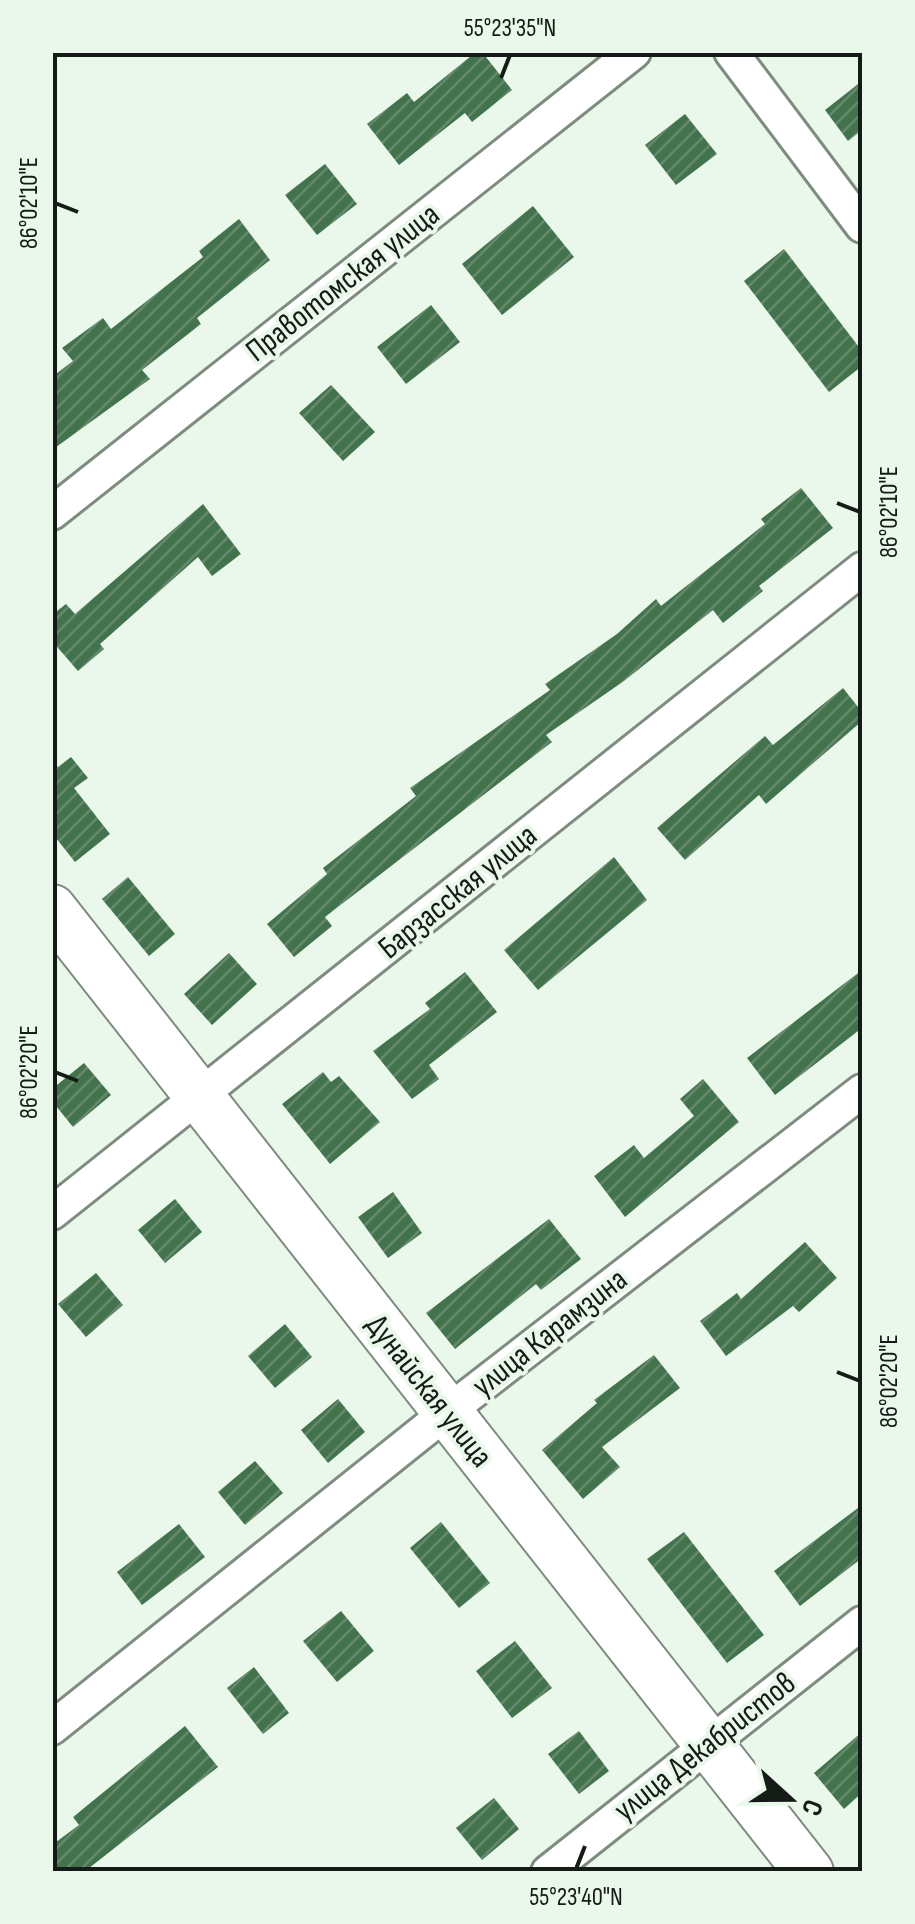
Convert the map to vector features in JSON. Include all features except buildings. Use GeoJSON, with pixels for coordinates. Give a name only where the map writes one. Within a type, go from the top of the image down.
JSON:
{"type":"FeatureCollection","features":[{"type":"Feature","properties":{"kind":"street","name":"Правотомская улица"},"geometry":{"type":"LineString","coordinates":[[52,513],[634,52]]}},
{"type":"Feature","properties":{"kind":"street"},"geometry":{"type":"LineString","coordinates":[[731,52],[862,226]]}},
{"type":"Feature","properties":{"kind":"street","name":"Барзасская улица"},"geometry":{"type":"LineString","coordinates":[[52,1214],[862,569]]}},
{"type":"Feature","properties":{"kind":"street","name":"Дунайская улица"},"geometry":{"type":"LineString","coordinates":[[52,909],[810,1872]]}},
{"type":"Feature","properties":{"kind":"street","name":"улица Карамзина"},"geometry":{"type":"LineString","coordinates":[[52,1728],[446,1413],[862,1091]]}},
{"type":"Feature","properties":{"kind":"street","name":"улица Декабристов"},"geometry":{"type":"LineString","coordinates":[[548,1872],[862,1623]]}}]}
